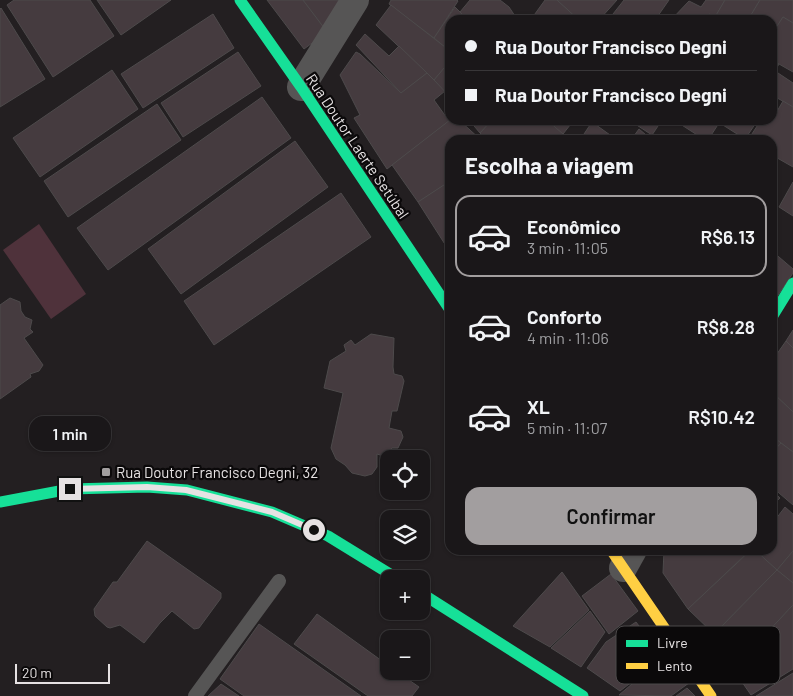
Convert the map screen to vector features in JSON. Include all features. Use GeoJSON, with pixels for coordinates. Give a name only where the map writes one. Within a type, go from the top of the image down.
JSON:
{"type":"FeatureCollection","features":[{"type":"Feature","properties":{"kind":"street","name":"Rua Doutor Laerte Setúbal"},"geometry":{"type":"LineString","coordinates":[[240,0],[301,87],[445,303]]}},
{"type":"Feature","properties":{"kind":"street"},"geometry":{"type":"LineString","coordinates":[[301,87],[355,0]]}},
{"type":"Feature","properties":{"kind":"street"},"geometry":{"type":"LineString","coordinates":[[777,309],[793,282]]}},
{"type":"Feature","properties":{"kind":"street"},"geometry":{"type":"LineString","coordinates":[[0,502],[70,489],[147,487],[186,490],[272,512],[328,536],[383,570]]}},
{"type":"Feature","properties":{"kind":"street"},"geometry":{"type":"LineString","coordinates":[[622,556],[666,626]]}},
{"type":"Feature","properties":{"kind":"street"},"geometry":{"type":"LineString","coordinates":[[430,599],[583,696]]}},
{"type":"Feature","properties":{"kind":"street"},"geometry":{"type":"LineString","coordinates":[[703,684],[711,696]]}},
{"type":"Feature","properties":{"kind":"lane"},"geometry":{"type":"LineString","coordinates":[[195,696],[280,581]]}},
{"type":"Feature","properties":{"kind":"shaded area"},"geometry":{"type":"Polygon","coordinates":[[[39,224],[86,294],[51,319],[3,250],[39,224]]]}},
{"type":"Feature","properties":{"kind":"building"},"geometry":{"type":"Polygon","coordinates":[[[14,0],[90,0],[114,36],[53,77],[7,5],[14,0]]]}},
{"type":"Feature","properties":{"kind":"building"},"geometry":{"type":"Polygon","coordinates":[[[97,0],[171,0],[121,35],[97,0]]]}},
{"type":"Feature","properties":{"kind":"building"},"geometry":{"type":"Polygon","coordinates":[[[267,0],[303,0],[327,32],[304,49],[267,0]]]}},
{"type":"Feature","properties":{"kind":"building"},"geometry":{"type":"Polygon","coordinates":[[[303,0],[347,0],[325,29],[303,0]]]}},
{"type":"Feature","properties":{"kind":"building"},"geometry":{"type":"Polygon","coordinates":[[[391,0],[458,1],[449,15],[445,15],[445,21],[434,38],[389,4],[391,0]]]}},
{"type":"Feature","properties":{"kind":"building"},"geometry":{"type":"Polygon","coordinates":[[[470,0],[500,0],[509,7],[514,15],[463,15],[460,12],[470,0]]]}},
{"type":"Feature","properties":{"kind":"building"},"geometry":{"type":"Polygon","coordinates":[[[545,0],[557,0],[574,15],[534,15],[545,0]]]}},
{"type":"Feature","properties":{"kind":"building"},"geometry":{"type":"Polygon","coordinates":[[[557,0],[617,0],[604,15],[574,15],[557,0]]]}},
{"type":"Feature","properties":{"kind":"building"},"geometry":{"type":"Polygon","coordinates":[[[624,0],[669,0],[658,15],[613,14],[624,0]]]}},
{"type":"Feature","properties":{"kind":"building"},"geometry":{"type":"Polygon","coordinates":[[[706,0],[725,0],[716,15],[676,15],[689,1],[701,7],[706,0]]]}},
{"type":"Feature","properties":{"kind":"building"},"geometry":{"type":"Polygon","coordinates":[[[725,0],[760,0],[751,15],[716,15],[725,0]]]}},
{"type":"Feature","properties":{"kind":"building"},"geometry":{"type":"Polygon","coordinates":[[[760,0],[793,0],[793,23],[783,17],[777,26],[777,15],[751,15],[760,0]]]}},
{"type":"Feature","properties":{"kind":"building"},"geometry":{"type":"Polygon","coordinates":[[[391,5],[445,47],[445,67],[434,80],[376,25],[391,5]]]}},
{"type":"Feature","properties":{"kind":"building"},"geometry":{"type":"Polygon","coordinates":[[[455,7],[463,15],[450,15],[455,7]]]}},
{"type":"Feature","properties":{"kind":"building"},"geometry":{"type":"Polygon","coordinates":[[[0,9],[45,79],[0,107],[0,9]]]}},
{"type":"Feature","properties":{"kind":"building"},"geometry":{"type":"Polygon","coordinates":[[[213,14],[234,48],[143,108],[121,74],[213,14]]]}},
{"type":"Feature","properties":{"kind":"building"},"geometry":{"type":"Polygon","coordinates":[[[783,17],[793,23],[793,72],[777,63],[777,26],[783,17]]]}},
{"type":"Feature","properties":{"kind":"building"},"geometry":{"type":"Polygon","coordinates":[[[445,22],[445,47],[434,38],[445,22]]]}},
{"type":"Feature","properties":{"kind":"building"},"geometry":{"type":"Polygon","coordinates":[[[365,34],[389,56],[399,46],[427,73],[401,93],[356,45],[365,34]]]}},
{"type":"Feature","properties":{"kind":"building"},"geometry":{"type":"Polygon","coordinates":[[[238,52],[261,86],[183,137],[161,103],[238,52]]]}},
{"type":"Feature","properties":{"kind":"building"},"geometry":{"type":"Polygon","coordinates":[[[356,52],[401,93],[427,73],[445,91],[434,100],[445,115],[445,124],[387,169],[354,118],[360,115],[340,75],[356,52]]]}},
{"type":"Feature","properties":{"kind":"building"},"geometry":{"type":"Polygon","coordinates":[[[445,67],[445,92],[434,80],[445,67]]]}},
{"type":"Feature","properties":{"kind":"building"},"geometry":{"type":"Polygon","coordinates":[[[112,70],[138,109],[40,177],[13,138],[112,70]]]}},
{"type":"Feature","properties":{"kind":"building"},"geometry":{"type":"Polygon","coordinates":[[[777,72],[793,83],[793,107],[777,98],[777,72]]]}},
{"type":"Feature","properties":{"kind":"building"},"geometry":{"type":"Polygon","coordinates":[[[262,97],[291,138],[108,270],[77,228],[262,97]]]}},
{"type":"Feature","properties":{"kind":"building"},"geometry":{"type":"Polygon","coordinates":[[[783,101],[793,107],[793,167],[777,158],[777,135],[751,135],[758,125],[777,125],[777,111],[783,101]]]}},
{"type":"Feature","properties":{"kind":"building"},"geometry":{"type":"Polygon","coordinates":[[[157,104],[181,140],[68,217],[44,181],[157,104]]]}},
{"type":"Feature","properties":{"kind":"building"},"geometry":{"type":"Polygon","coordinates":[[[445,124],[464,125],[476,135],[445,135],[445,184],[418,202],[392,165],[445,124]]]}},
{"type":"Feature","properties":{"kind":"building"},"geometry":{"type":"Polygon","coordinates":[[[473,125],[487,125],[480,133],[473,125]]]}},
{"type":"Feature","properties":{"kind":"building"},"geometry":{"type":"Polygon","coordinates":[[[487,125],[554,125],[565,135],[482,135],[480,133],[487,125]]]}},
{"type":"Feature","properties":{"kind":"building"},"geometry":{"type":"Polygon","coordinates":[[[553,125],[570,125],[563,134],[553,125]]]}},
{"type":"Feature","properties":{"kind":"building"},"geometry":{"type":"Polygon","coordinates":[[[590,125],[596,125],[610,135],[583,135],[590,125]]]}},
{"type":"Feature","properties":{"kind":"building"},"geometry":{"type":"Polygon","coordinates":[[[637,125],[659,125],[652,135],[637,125]]]}},
{"type":"Feature","properties":{"kind":"building"},"geometry":{"type":"Polygon","coordinates":[[[682,125],[718,125],[711,135],[697,135],[682,125]]]}},
{"type":"Feature","properties":{"kind":"building"},"geometry":{"type":"Polygon","coordinates":[[[723,125],[755,125],[748,135],[739,135],[723,125]]]}},
{"type":"Feature","properties":{"kind":"building"},"geometry":{"type":"Polygon","coordinates":[[[639,129],[646,135],[635,135],[639,129]]]}},
{"type":"Feature","properties":{"kind":"building"},"geometry":{"type":"Polygon","coordinates":[[[295,141],[328,187],[181,294],[148,249],[295,141]]]}},
{"type":"Feature","properties":{"kind":"building"},"geometry":{"type":"Polygon","coordinates":[[[793,182],[793,216],[779,207],[793,182]]]}},
{"type":"Feature","properties":{"kind":"building"},"geometry":{"type":"Polygon","coordinates":[[[445,184],[445,244],[418,202],[445,184]]]}},
{"type":"Feature","properties":{"kind":"building"},"geometry":{"type":"Polygon","coordinates":[[[341,193],[371,237],[214,345],[184,301],[341,193]]]}},
{"type":"Feature","properties":{"kind":"building"},"geometry":{"type":"Polygon","coordinates":[[[777,255],[793,269],[793,273],[777,297],[777,255]]]}},
{"type":"Feature","properties":{"kind":"building"},"geometry":{"type":"Polygon","coordinates":[[[10,298],[20,302],[21,311],[25,317],[32,320],[30,329],[33,332],[24,338],[43,365],[39,371],[30,374],[31,377],[0,399],[0,305],[10,298]]]}},
{"type":"Feature","properties":{"kind":"building"},"geometry":{"type":"Polygon","coordinates":[[[793,330],[793,348],[786,341],[793,330]]]}},
{"type":"Feature","properties":{"kind":"building"},"geometry":{"type":"Polygon","coordinates":[[[371,334],[394,338],[394,374],[402,376],[404,381],[397,411],[392,411],[389,428],[401,431],[403,437],[398,448],[380,450],[380,455],[377,454],[377,467],[372,474],[365,476],[352,473],[336,459],[331,448],[343,393],[324,388],[330,361],[346,351],[344,345],[351,340],[355,345],[371,334]]]}},
{"type":"Feature","properties":{"kind":"building"},"geometry":{"type":"Polygon","coordinates":[[[786,341],[793,348],[793,412],[777,397],[777,354],[786,341]]]}},
{"type":"Feature","properties":{"kind":"building"},"geometry":{"type":"Polygon","coordinates":[[[777,397],[793,412],[793,452],[777,440],[777,397]]]}},
{"type":"Feature","properties":{"kind":"building"},"geometry":{"type":"Polygon","coordinates":[[[781,443],[793,452],[793,505],[777,491],[777,447],[781,443]]]}},
{"type":"Feature","properties":{"kind":"building"},"geometry":{"type":"Polygon","coordinates":[[[785,507],[793,514],[793,551],[777,570],[760,555],[777,555],[777,517],[785,507]]]}},
{"type":"Feature","properties":{"kind":"building"},"geometry":{"type":"Polygon","coordinates":[[[147,541],[221,593],[221,598],[199,628],[194,629],[172,611],[144,643],[120,625],[107,627],[95,616],[94,609],[113,582],[117,582],[147,541]]]}},
{"type":"Feature","properties":{"kind":"building"},"geometry":{"type":"Polygon","coordinates":[[[793,551],[793,583],[777,570],[793,551]]]}},
{"type":"Feature","properties":{"kind":"building"},"geometry":{"type":"Polygon","coordinates":[[[664,555],[745,555],[688,609],[663,573],[664,555]]]}},
{"type":"Feature","properties":{"kind":"building"},"geometry":{"type":"Polygon","coordinates":[[[746,555],[760,555],[777,570],[722,626],[706,626],[688,609],[746,555]]]}},
{"type":"Feature","properties":{"kind":"building"},"geometry":{"type":"Polygon","coordinates":[[[777,570],[793,583],[793,605],[773,626],[722,626],[777,570]]]}},
{"type":"Feature","properties":{"kind":"building"},"geometry":{"type":"Polygon","coordinates":[[[562,572],[589,610],[550,647],[513,626],[562,572]]]}},
{"type":"Feature","properties":{"kind":"building"},"geometry":{"type":"Polygon","coordinates":[[[611,574],[638,611],[619,626],[616,626],[616,628],[609,634],[582,596],[611,574]]]}},
{"type":"Feature","properties":{"kind":"building"},"geometry":{"type":"Polygon","coordinates":[[[793,605],[793,669],[780,677],[780,626],[773,626],[793,605]]]}},
{"type":"Feature","properties":{"kind":"building"},"geometry":{"type":"Polygon","coordinates":[[[590,611],[605,632],[581,667],[551,648],[590,611]]]}},
{"type":"Feature","properties":{"kind":"building"},"geometry":{"type":"Polygon","coordinates":[[[317,614],[380,660],[380,680],[409,680],[419,687],[412,696],[368,696],[294,644],[317,614]]]}},
{"type":"Feature","properties":{"kind":"building"},"geometry":{"type":"Polygon","coordinates":[[[636,622],[639,626],[630,626],[636,622]]]}},
{"type":"Feature","properties":{"kind":"building"},"geometry":{"type":"Polygon","coordinates":[[[259,624],[361,696],[244,696],[220,679],[259,624]]]}},
{"type":"Feature","properties":{"kind":"building"},"geometry":{"type":"Polygon","coordinates":[[[616,635],[616,684],[629,684],[620,691],[587,668],[606,642],[616,635]]]}},
{"type":"Feature","properties":{"kind":"building"},"geometry":{"type":"Polygon","coordinates":[[[793,673],[793,696],[756,696],[775,684],[780,684],[780,681],[793,673]]]}},
{"type":"Feature","properties":{"kind":"building"},"geometry":{"type":"Polygon","coordinates":[[[221,684],[239,696],[208,696],[221,684]]]}},
{"type":"Feature","properties":{"kind":"building"},"geometry":{"type":"Polygon","coordinates":[[[632,684],[688,684],[671,696],[619,695],[632,684]]]}},
{"type":"Feature","properties":{"kind":"building"},"geometry":{"type":"Polygon","coordinates":[[[743,684],[769,684],[751,695],[743,684]]]}},
{"type":"Feature","properties":{"kind":"building"},"geometry":{"type":"Polygon","coordinates":[[[687,688],[695,696],[676,696],[687,688]]]}},
{"type":"Feature","properties":{"kind":"traffic: fast"},"geometry":{"type":"LineString","coordinates":[[240,0],[301,87],[445,303]]}},
{"type":"Feature","properties":{"kind":"traffic: fast"},"geometry":{"type":"LineString","coordinates":[[777,309],[793,283]]}},
{"type":"Feature","properties":{"kind":"traffic: fast"},"geometry":{"type":"LineString","coordinates":[[0,502],[70,489],[147,487],[187,490],[272,512],[328,536],[383,570]]}},
{"type":"Feature","properties":{"kind":"traffic: fast"},"geometry":{"type":"LineString","coordinates":[[430,599],[583,696]]}},
{"type":"Feature","properties":{"kind":"traffic: slow"},"geometry":{"type":"LineString","coordinates":[[614,555],[663,626]]}},
{"type":"Feature","properties":{"kind":"traffic: slow"},"geometry":{"type":"LineString","coordinates":[[703,684],[711,696]]}},
{"type":"Feature","properties":{"kind":"place","name":"Rua Doutor Francisco Degni, 32"},"geometry":{"type":"Point","coordinates":[106,472]}},
{"type":"Feature","properties":{"kind":"route"},"geometry":{"type":"LineString","coordinates":[[70,489],[147,487],[186,490],[272,512],[314,530]]}}]}
